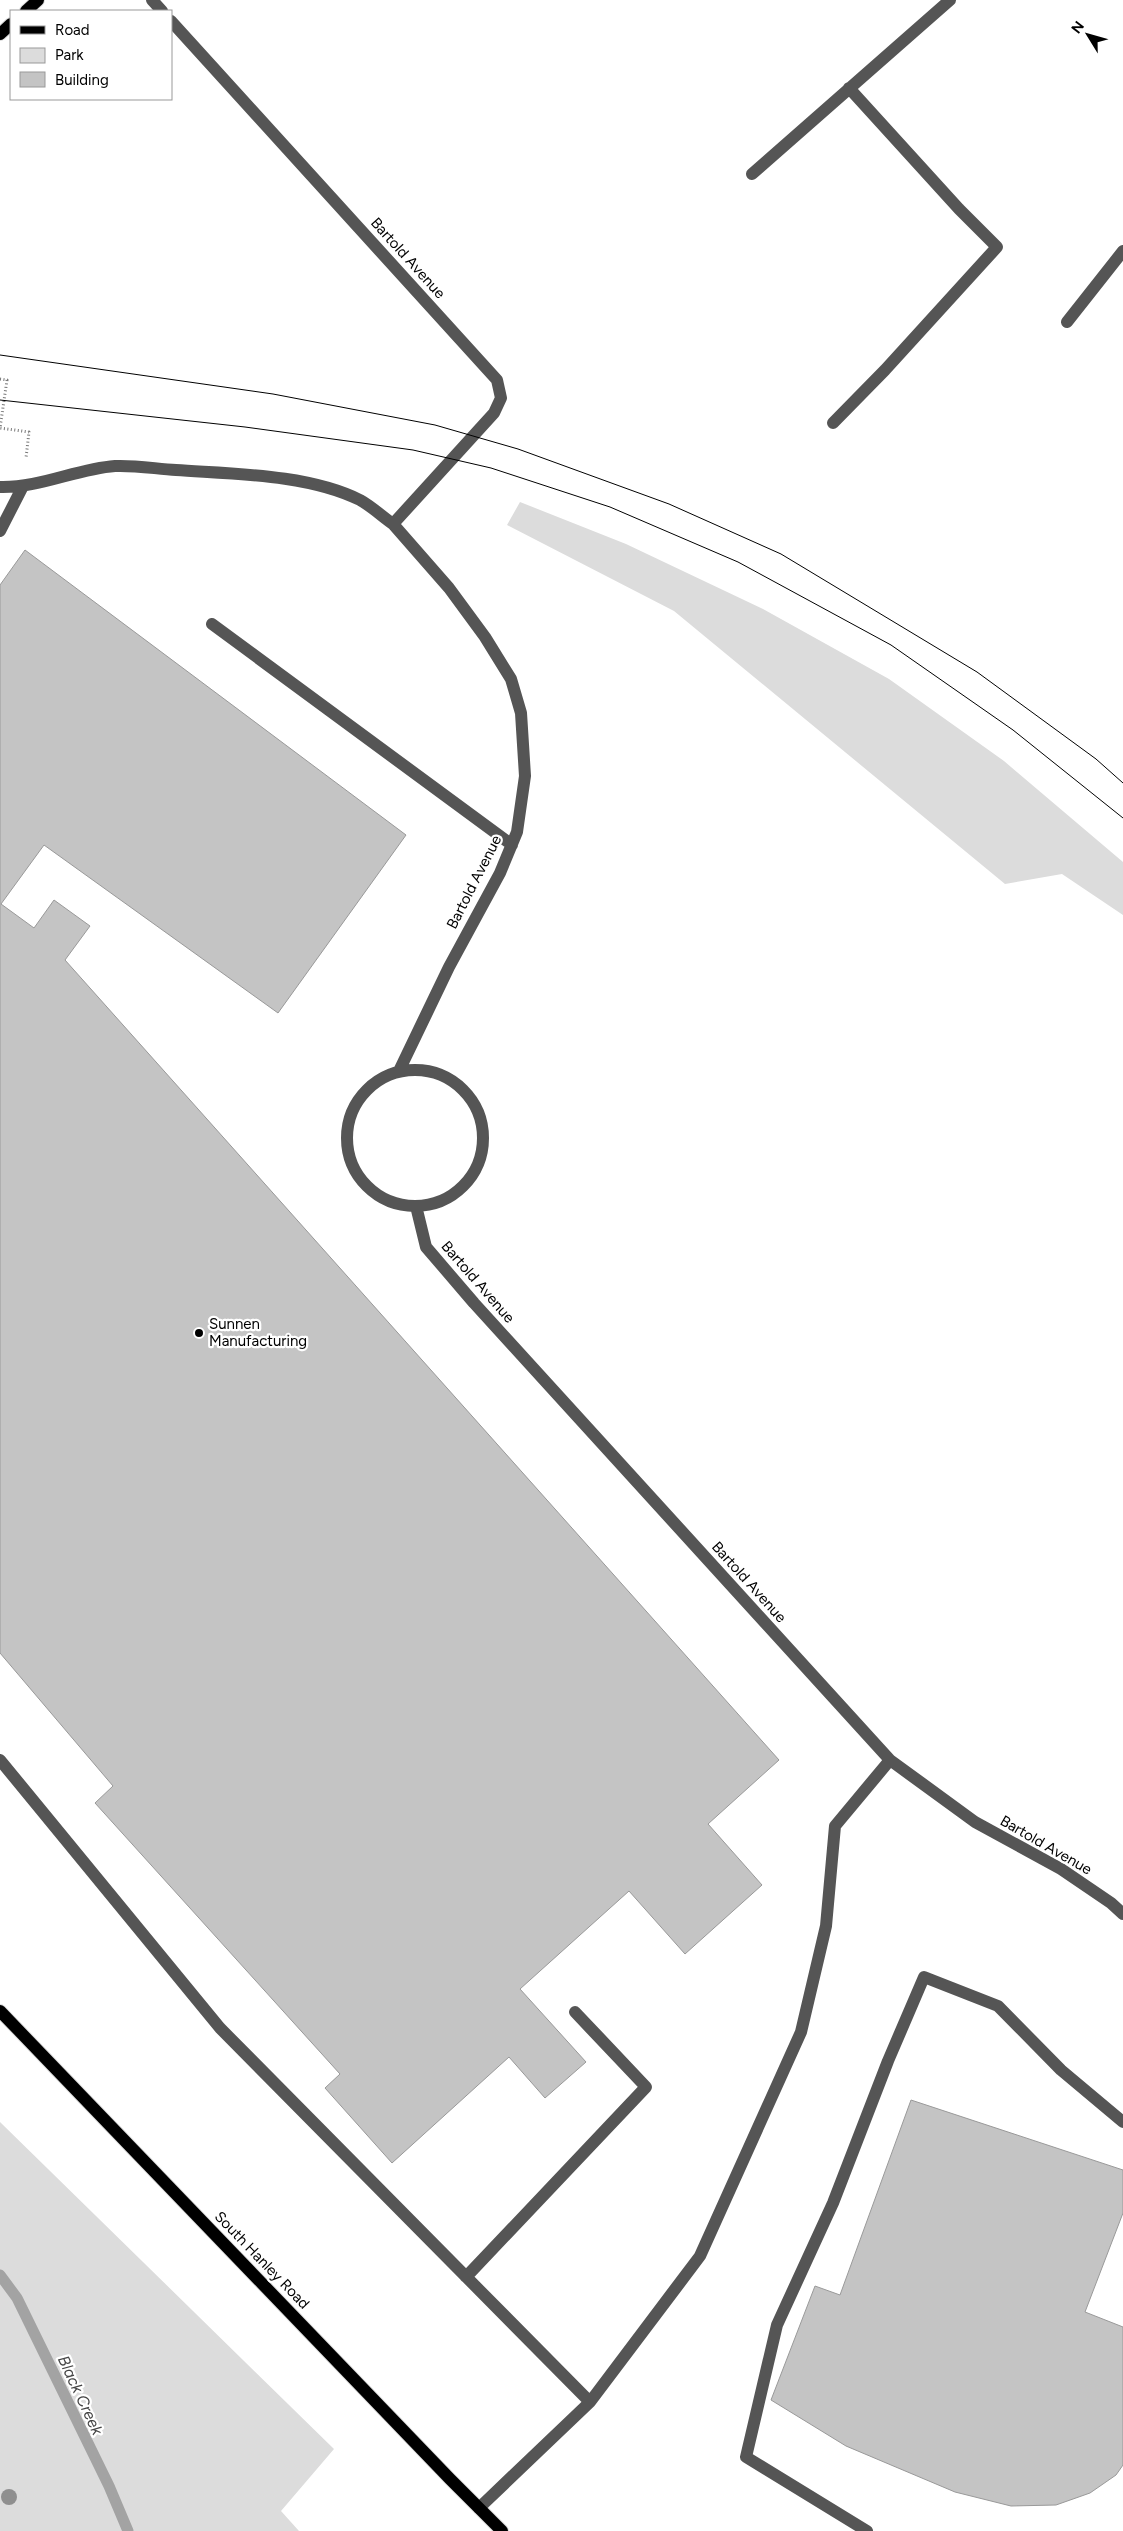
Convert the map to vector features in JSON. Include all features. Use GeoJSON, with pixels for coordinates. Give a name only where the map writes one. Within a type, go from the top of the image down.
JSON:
{"type":"FeatureCollection","features":[{"type":"Feature","properties":{"kind":"main road"},"geometry":{"type":"LineString","coordinates":[[27,10],[38,0]]}},
{"type":"Feature","properties":{"kind":"main road"},"geometry":{"type":"LineString","coordinates":[[0,34],[10,25]]}},
{"type":"Feature","properties":{"kind":"main road","name":"South Hanley Road"},"geometry":{"type":"LineString","coordinates":[[0,2011],[502,2531]]}},
{"type":"Feature","properties":{"kind":"street"},"geometry":{"type":"LineString","coordinates":[[152,0],[161,10]]}},
{"type":"Feature","properties":{"kind":"street"},"geometry":{"type":"LineString","coordinates":[[752,174],[950,0]]}},
{"type":"Feature","properties":{"kind":"street","name":"Bartold Avenue"},"geometry":{"type":"LineString","coordinates":[[172,22],[497,380],[501,398],[494,412],[393,524]]}},
{"type":"Feature","properties":{"kind":"street"},"geometry":{"type":"LineString","coordinates":[[833,423],[885,370],[997,247],[939,187],[849,88]]}},
{"type":"Feature","properties":{"kind":"street"},"geometry":{"type":"LineString","coordinates":[[1067,322],[1123,251]]}},
{"type":"Feature","properties":{"kind":"street","name":"Bartold Avenue"},"geometry":{"type":"LineString","coordinates":[[0,487],[22,488],[70,474],[116,466],[228,474],[297,482],[334,490],[360,500],[393,524],[449,588],[485,636],[511,679],[520,713],[525,776],[517,832],[500,873],[449,967],[399,1071]]}},
{"type":"Feature","properties":{"kind":"street"},"geometry":{"type":"LineString","coordinates":[[0,531],[22,488]]}},
{"type":"Feature","properties":{"kind":"street"},"geometry":{"type":"LineString","coordinates":[[212,624],[512,845]]}},
{"type":"Feature","properties":{"kind":"street"},"geometry":{"type":"LineString","coordinates":[[421,1069],[440,1074],[458,1084],[472,1099],[480,1117],[484,1138],[480,1159],[470,1178],[456,1193],[437,1203],[416,1206],[394,1203],[374,1193],[359,1178],[349,1157],[347,1136],[350,1114],[362,1095],[379,1080],[399,1071],[421,1069]]}},
{"type":"Feature","properties":{"kind":"street","name":"Bartold Avenue"},"geometry":{"type":"LineString","coordinates":[[416,1206],[426,1247],[468,1296],[890,1760],[975,1822],[1061,1869],[1111,1903],[1123,1914]]}},
{"type":"Feature","properties":{"kind":"street"},"geometry":{"type":"LineString","coordinates":[[0,1760],[220,2028],[590,2402]]}},
{"type":"Feature","properties":{"kind":"street"},"geometry":{"type":"LineString","coordinates":[[478,2508],[590,2402],[700,2256],[801,2032],[826,1926],[835,1826],[890,1760]]}},
{"type":"Feature","properties":{"kind":"street"},"geometry":{"type":"LineString","coordinates":[[867,2531],[746,2457],[777,2325],[833,2203],[888,2060],[924,1976],[998,2006],[1061,2070],[1123,2122]]}},
{"type":"Feature","properties":{"kind":"street"},"geometry":{"type":"LineString","coordinates":[[466,2277],[646,2087],[575,2012]]}},
{"type":"Feature","properties":{"kind":"path"},"geometry":{"type":"LineString","coordinates":[[0,379],[7,380],[0,428],[30,432],[26,462]]}},
{"type":"Feature","properties":{"kind":"green space"},"geometry":{"type":"Polygon","coordinates":[[[520,502],[626,544],[763,609],[889,679],[1004,761],[1123,862],[1123,915],[1062,874],[1005,884],[674,611],[507,525],[520,502]]]}},
{"type":"Feature","properties":{"kind":"green space"},"geometry":{"type":"Polygon","coordinates":[[[0,2122],[334,2449],[281,2511],[299,2531],[0,2531],[0,2122]]]}},
{"type":"Feature","properties":{"kind":"building","name":"Sunnen Manufacturing"},"geometry":{"type":"Polygon","coordinates":[[[25,550],[406,835],[278,1013],[44,845],[1,904],[34,928],[54,900],[90,926],[65,960],[779,1760],[708,1824],[762,1885],[685,1954],[629,1891],[520,1989],[586,2062],[545,2098],[509,2057],[392,2163],[325,2088],[340,2074],[95,1803],[113,1786],[0,1653],[0,585],[25,550]]]}},
{"type":"Feature","properties":{"kind":"building"},"geometry":{"type":"Polygon","coordinates":[[[911,2100],[1123,2170],[1123,2213],[1085,2312],[1123,2327],[1123,2465],[1116,2475],[1090,2493],[1056,2505],[1011,2506],[955,2492],[846,2446],[771,2400],[815,2286],[840,2295],[911,2100]]]}},
{"type":"Feature","properties":{"kind":"waterway","name":"Black Creek"},"geometry":{"type":"LineString","coordinates":[[0,2275],[17,2298],[109,2486],[128,2531]]}},
{"type":"Feature","properties":{"kind":"tram line"},"geometry":{"type":"LineString","coordinates":[[0,355],[273,394],[435,425],[518,449],[669,504],[781,554],[977,672],[1096,759],[1123,783]]}},
{"type":"Feature","properties":{"kind":"tram line"},"geometry":{"type":"LineString","coordinates":[[0,400],[245,427],[413,450],[491,468],[610,507],[738,562],[891,645],[1013,730],[1123,818]]}},
{"type":"Feature","properties":{"kind":"place","name":"Sunnen Manufacturing"},"geometry":{"type":"Point","coordinates":[199,1333]}}]}
